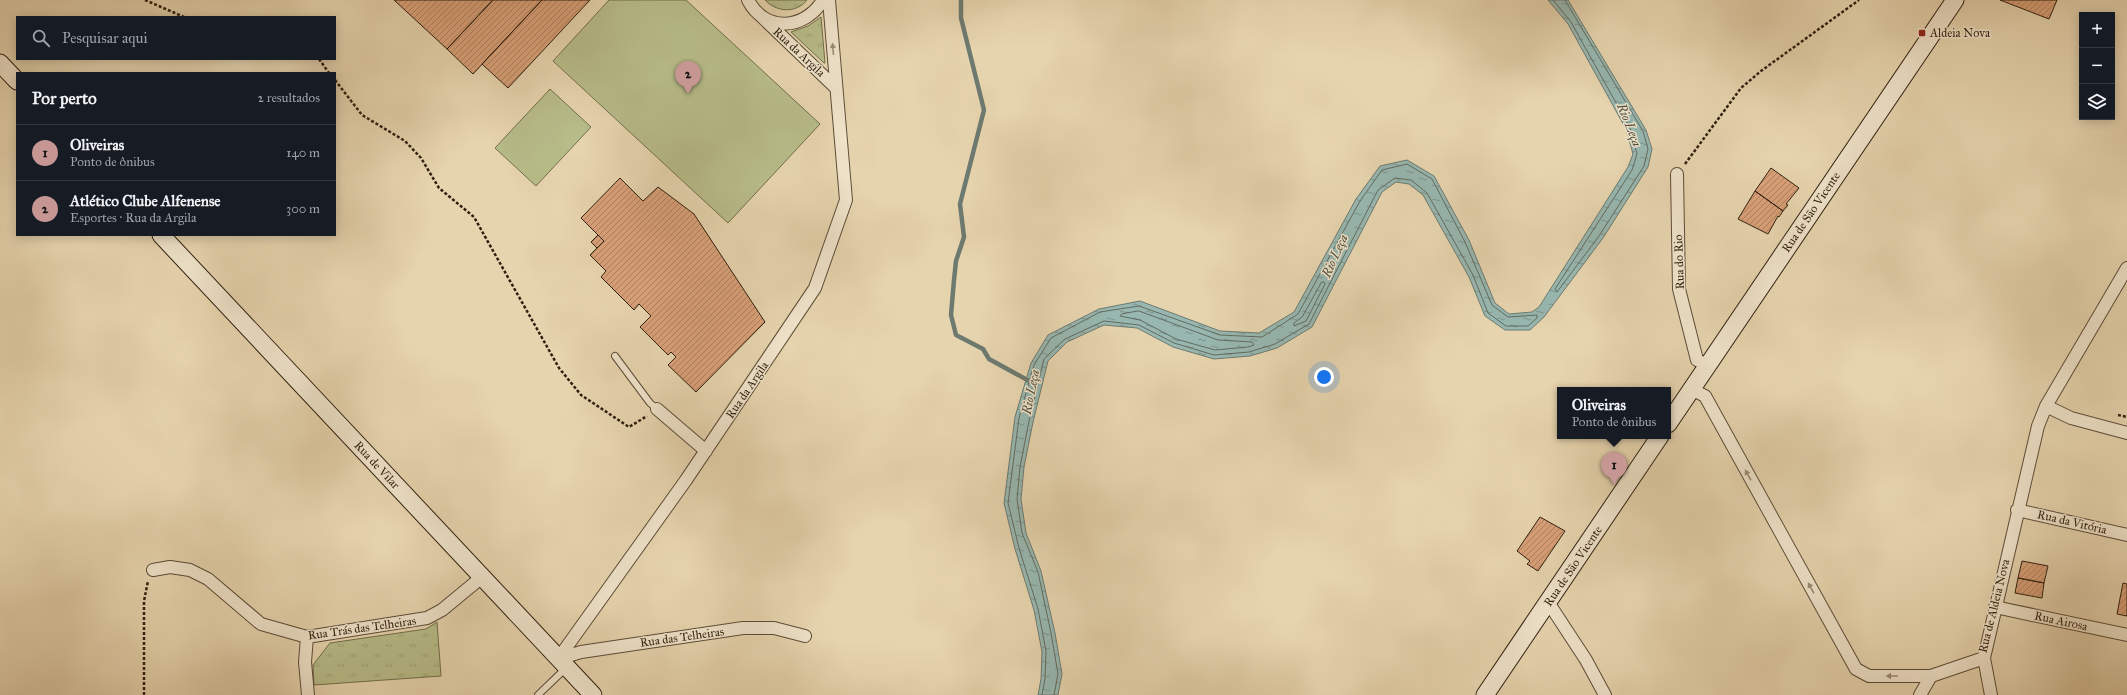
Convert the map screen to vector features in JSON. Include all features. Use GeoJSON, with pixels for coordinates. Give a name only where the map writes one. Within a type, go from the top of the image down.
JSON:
{"type":"FeatureCollection","features":[{"type":"Feature","properties":{"kind":"main road","name":"Rua de São Vicente"},"geometry":{"type":"LineString","coordinates":[[1671,419],[1956,0]]}},
{"type":"Feature","properties":{"kind":"main road"},"geometry":{"type":"LineString","coordinates":[[0,63],[16,80]]}},
{"type":"Feature","properties":{"kind":"main road","name":"Rua de Vilar"},"geometry":{"type":"LineString","coordinates":[[162,236],[593,695]]}},
{"type":"Feature","properties":{"kind":"main road","name":"Rua de São Vicente"},"geometry":{"type":"LineString","coordinates":[[1485,695],[1658,439]]}},
{"type":"Feature","properties":{"kind":"street","name":"Rua da Argila"},"geometry":{"type":"LineString","coordinates":[[761,16],[773,22],[786,24],[798,22],[809,17],[818,8],[823,0]]}},
{"type":"Feature","properties":{"kind":"street","name":"Rua da Argila"},"geometry":{"type":"LineString","coordinates":[[562,663],[815,288],[846,200],[829,0]]}},
{"type":"Feature","properties":{"kind":"street","name":"Rua da Argila"},"geometry":{"type":"LineString","coordinates":[[748,2],[836,88]]}},
{"type":"Feature","properties":{"kind":"street","name":"Rua do Rio"},"geometry":{"type":"LineString","coordinates":[[1677,174],[1679,289],[1697,360],[1707,365]]}},
{"type":"Feature","properties":{"kind":"street","name":"Rua de Aldeia Nova"},"geometry":{"type":"LineString","coordinates":[[1691,389],[1705,396],[1856,670],[1869,676],[1931,676],[1984,658],[2017,510],[2038,426],[2046,406],[2127,268]]}},
{"type":"Feature","properties":{"kind":"street"},"geometry":{"type":"LineString","coordinates":[[2046,406],[2071,418],[2127,433]]}},
{"type":"Feature","properties":{"kind":"street"},"geometry":{"type":"LineString","coordinates":[[658,409],[706,451]]}},
{"type":"Feature","properties":{"kind":"street","name":"Rua da Vitória"},"geometry":{"type":"LineString","coordinates":[[2017,510],[2127,535]]}},
{"type":"Feature","properties":{"kind":"street","name":"Rua Trás das Telheiras"},"geometry":{"type":"LineString","coordinates":[[154,570],[170,567],[190,570],[208,579],[261,624],[307,637],[427,618],[442,610],[482,577]]}},
{"type":"Feature","properties":{"kind":"street"},"geometry":{"type":"LineString","coordinates":[[1548,602],[1586,660],[1605,695]]}},
{"type":"Feature","properties":{"kind":"street","name":"Rua Airosa"},"geometry":{"type":"LineString","coordinates":[[1995,607],[2127,635]]}},
{"type":"Feature","properties":{"kind":"street","name":"Rua das Telheiras"},"geometry":{"type":"LineString","coordinates":[[562,663],[582,652],[743,628],[774,628],[806,636]]}},
{"type":"Feature","properties":{"kind":"street"},"geometry":{"type":"LineString","coordinates":[[307,637],[305,662],[308,695]]}},
{"type":"Feature","properties":{"kind":"street"},"geometry":{"type":"LineString","coordinates":[[1984,658],[1991,695]]}},
{"type":"Feature","properties":{"kind":"street"},"geometry":{"type":"LineString","coordinates":[[1920,695],[1931,676]]}},
{"type":"Feature","properties":{"kind":"lane"},"geometry":{"type":"LineString","coordinates":[[615,356],[650,403],[658,409]]}},
{"type":"Feature","properties":{"kind":"lane"},"geometry":{"type":"LineString","coordinates":[[538,695],[562,663]]}},
{"type":"Feature","properties":{"kind":"path"},"geometry":{"type":"LineString","coordinates":[[145,0],[182,16]]}},
{"type":"Feature","properties":{"kind":"path"},"geometry":{"type":"LineString","coordinates":[[1677,174],[1741,88],[1761,70],[1859,0]]}},
{"type":"Feature","properties":{"kind":"path"},"geometry":{"type":"LineString","coordinates":[[320,60],[329,72]]}},
{"type":"Feature","properties":{"kind":"path"},"geometry":{"type":"LineString","coordinates":[[336,81],[362,115],[405,141],[421,158],[439,188],[474,217],[559,368],[581,395],[629,427],[658,409]]}},
{"type":"Feature","properties":{"kind":"path"},"geometry":{"type":"LineString","coordinates":[[2116,414],[2127,417]]}},
{"type":"Feature","properties":{"kind":"path"},"geometry":{"type":"LineString","coordinates":[[144,695],[144,601],[147,583],[154,570]]}},
{"type":"Feature","properties":{"kind":"green space"},"geometry":{"type":"Polygon","coordinates":[[[609,0],[686,0],[820,124],[728,223],[553,61],[609,0]]]}},
{"type":"Feature","properties":{"kind":"green space"},"geometry":{"type":"Polygon","coordinates":[[[765,0],[807,0],[797,8],[786,10],[775,7],[765,0]]]}},
{"type":"Feature","properties":{"kind":"green space"},"geometry":{"type":"Polygon","coordinates":[[[821,17],[825,63],[791,32],[808,26],[821,17]]]}},
{"type":"Feature","properties":{"kind":"green space"},"geometry":{"type":"Polygon","coordinates":[[[550,89],[591,127],[536,186],[495,148],[550,89]]]}},
{"type":"Feature","properties":{"kind":"green space"},"geometry":{"type":"Polygon","coordinates":[[[437,622],[441,676],[314,685],[313,665],[330,643],[426,629],[437,622]]]}},
{"type":"Feature","properties":{"kind":"water","name":"Rio Leça"},"geometry":{"type":"Polygon","coordinates":[[[1548,0],[1568,0],[1646,130],[1652,149],[1648,167],[1603,238],[1544,317],[1530,330],[1505,330],[1485,316],[1469,277],[1423,195],[1409,184],[1396,182],[1382,192],[1312,327],[1277,348],[1250,356],[1214,359],[1173,347],[1137,328],[1104,325],[1067,342],[1048,361],[1024,467],[1021,499],[1026,533],[1041,571],[1055,633],[1062,674],[1058,695],[1038,695],[1041,679],[1042,652],[1034,610],[1015,549],[1004,503],[1015,417],[1031,363],[1048,335],[1099,309],[1140,301],[1220,331],[1259,333],[1294,312],[1356,199],[1380,166],[1407,160],[1434,176],[1469,240],[1495,303],[1509,314],[1532,312],[1539,307],[1628,167],[1633,154],[1626,129],[1568,24],[1548,0]]]}},
{"type":"Feature","properties":{"kind":"building"},"geometry":{"type":"Polygon","coordinates":[[[394,0],[493,0],[447,49],[394,0]]]}},
{"type":"Feature","properties":{"kind":"building"},"geometry":{"type":"Polygon","coordinates":[[[493,0],[542,0],[473,74],[447,49],[493,0]]]}},
{"type":"Feature","properties":{"kind":"building"},"geometry":{"type":"Polygon","coordinates":[[[542,0],[590,0],[508,88],[482,64],[542,0]]]}},
{"type":"Feature","properties":{"kind":"building"},"geometry":{"type":"Polygon","coordinates":[[[2000,0],[2057,0],[2049,19],[2000,0]]]}},
{"type":"Feature","properties":{"kind":"building"},"geometry":{"type":"Polygon","coordinates":[[[1771,168],[1799,188],[1786,204],[1788,205],[1783,211],[1755,191],[1771,168]]]}},
{"type":"Feature","properties":{"kind":"building"},"geometry":{"type":"Polygon","coordinates":[[[620,178],[643,201],[658,187],[694,214],[765,322],[696,392],[668,365],[676,357],[671,352],[668,355],[640,327],[651,316],[639,304],[634,310],[601,277],[606,271],[590,255],[604,241],[581,218],[620,178]]]}},
{"type":"Feature","properties":{"kind":"building"},"geometry":{"type":"Polygon","coordinates":[[[1755,191],[1783,211],[1779,217],[1778,216],[1768,234],[1738,219],[1755,191]]]}},
{"type":"Feature","properties":{"kind":"building"},"geometry":{"type":"Polygon","coordinates":[[[598,235],[604,241],[597,248],[591,242],[598,235]]]}},
{"type":"Feature","properties":{"kind":"building"},"geometry":{"type":"Polygon","coordinates":[[[1540,517],[1565,531],[1538,571],[1527,564],[1530,561],[1517,551],[1540,517]]]}},
{"type":"Feature","properties":{"kind":"building"},"geometry":{"type":"Polygon","coordinates":[[[2022,561],[2048,566],[2044,583],[2018,578],[2022,561]]]}},
{"type":"Feature","properties":{"kind":"building"},"geometry":{"type":"Polygon","coordinates":[[[2018,578],[2044,583],[2042,598],[2015,593],[2018,578]]]}},
{"type":"Feature","properties":{"kind":"building"},"geometry":{"type":"Polygon","coordinates":[[[2123,583],[2127,584],[2127,616],[2117,614],[2123,583]]]}},
{"type":"Feature","properties":{"kind":"waterway","name":"Rio Leça"},"geometry":{"type":"LineString","coordinates":[[961,0],[961,18],[984,110],[960,204],[964,237],[956,261],[951,315],[956,335],[983,349],[989,359],[1031,382]]}},
{"type":"Feature","properties":{"kind":"place","name":"Aldeia Nova"},"geometry":{"type":"Point","coordinates":[1922,33]}},
{"type":"Feature","properties":{"kind":"place","name":"Atlético Clube Alfenense"},"geometry":{"type":"Point","coordinates":[688,94]}},
{"type":"Feature","properties":{"kind":"place","name":"Oliveiras"},"geometry":{"type":"Point","coordinates":[1614,485]}}]}
